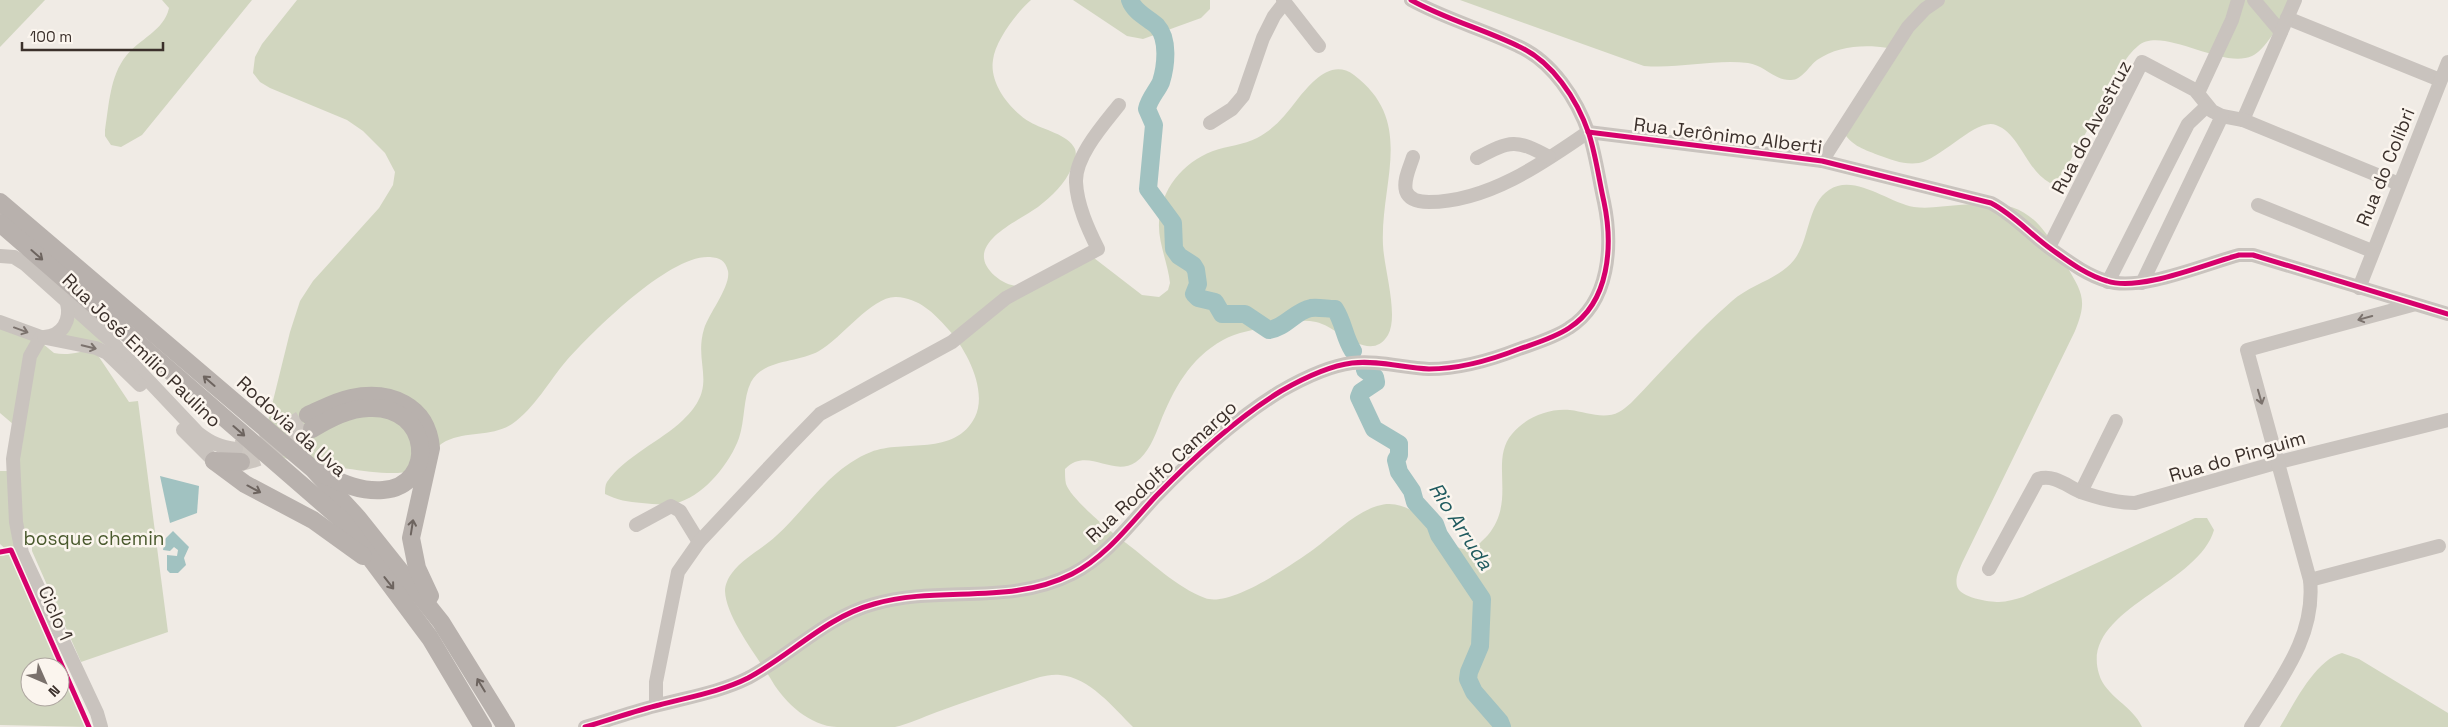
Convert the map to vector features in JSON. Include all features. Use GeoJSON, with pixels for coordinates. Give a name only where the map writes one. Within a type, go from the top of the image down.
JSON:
{"type":"FeatureCollection","features":[{"type":"Feature","properties":{"kind":"main road","name":"Rodovia da Uva"},"geometry":{"type":"LineString","coordinates":[[0,202],[313,470],[358,518],[442,622],[506,727]]}},
{"type":"Feature","properties":{"kind":"main road","name":"Rodovia da Uva"},"geometry":{"type":"LineString","coordinates":[[0,223],[342,520],[430,638],[483,727]]}},
{"type":"Feature","properties":{"kind":"main road"},"geometry":{"type":"LineString","coordinates":[[313,470],[354,487],[384,490],[407,479],[416,469],[421,454],[420,440],[413,425],[400,415],[377,408],[351,411],[331,418],[310,422],[329,405],[351,398],[373,396],[390,398],[409,406],[422,418],[430,438],[431,448],[411,538],[417,568],[442,622]]}},
{"type":"Feature","properties":{"kind":"main road"},"geometry":{"type":"LineString","coordinates":[[214,461],[238,455]]}},
{"type":"Feature","properties":{"kind":"main road"},"geometry":{"type":"LineString","coordinates":[[214,461],[245,484],[313,520],[375,566]]}},
{"type":"Feature","properties":{"kind":"street"},"geometry":{"type":"LineString","coordinates":[[1411,0],[1535,55],[1549,67],[1560,81],[1588,132],[1549,157],[1496,186],[1473,196],[1440,202],[1422,202],[1413,199],[1406,192],[1405,182],[1413,158]]}},
{"type":"Feature","properties":{"kind":"street"},"geometry":{"type":"LineString","coordinates":[[1822,160],[1908,27],[1938,0]]}},
{"type":"Feature","properties":{"kind":"street"},"geometry":{"type":"LineString","coordinates":[[2198,93],[2232,20],[2238,0]]}},
{"type":"Feature","properties":{"kind":"street"},"geometry":{"type":"LineString","coordinates":[[2254,0],[2284,25],[2440,80]]}},
{"type":"Feature","properties":{"kind":"street"},"geometry":{"type":"LineString","coordinates":[[2243,120],[2295,0]]}},
{"type":"Feature","properties":{"kind":"street"},"geometry":{"type":"LineString","coordinates":[[1210,123],[1232,109],[1243,96],[1263,38],[1284,1],[1319,46]]}},
{"type":"Feature","properties":{"kind":"street","name":"Rua do Avestruz"},"geometry":{"type":"LineString","coordinates":[[2049,247],[2142,62],[2198,93],[2207,106],[2222,116],[2243,120],[2399,184]]}},
{"type":"Feature","properties":{"kind":"street","name":"Rua do Colibri"},"geometry":{"type":"LineString","coordinates":[[2359,288],[2448,62]]}},
{"type":"Feature","properties":{"kind":"street"},"geometry":{"type":"LineString","coordinates":[[656,705],[656,682],[678,572],[699,542],[820,414],[952,342],[1006,298],[1098,249],[1088,229],[1076,181],[1084,154],[1100,128],[1120,105]]}},
{"type":"Feature","properties":{"kind":"street"},"geometry":{"type":"LineString","coordinates":[[2108,282],[2188,124],[2207,106]]}},
{"type":"Feature","properties":{"kind":"street"},"geometry":{"type":"LineString","coordinates":[[2142,283],[2222,116]]}},
{"type":"Feature","properties":{"kind":"street","name":"Rua Jerônimo Alberti"},"geometry":{"type":"LineString","coordinates":[[1588,132],[1822,160],[1991,203],[2010,213],[2049,247],[2082,271],[2108,282],[2142,283],[2239,255],[2253,255],[2412,305],[2448,314]]}},
{"type":"Feature","properties":{"kind":"street","name":"Rua Rodolfo Camargo"},"geometry":{"type":"LineString","coordinates":[[585,727],[656,705],[719,689],[748,678],[832,621],[870,604],[909,595],[982,595],[1032,588],[1071,575],[1113,544],[1158,494],[1253,410],[1283,390],[1327,369],[1351,363],[1370,362],[1430,369],[1458,367],[1500,357],[1574,326],[1590,310],[1599,292],[1605,269],[1609,237],[1605,209],[1588,132]]}},
{"type":"Feature","properties":{"kind":"street"},"geometry":{"type":"LineString","coordinates":[[1477,158],[1502,145],[1512,143],[1530,148],[1549,157]]}},
{"type":"Feature","properties":{"kind":"street"},"geometry":{"type":"LineString","coordinates":[[2258,204],[2372,251]]}},
{"type":"Feature","properties":{"kind":"street","name":"Rua José Emílio Paulino"},"geometry":{"type":"LineString","coordinates":[[0,256],[14,257],[25,264],[115,345],[198,433],[211,443],[238,455]]}},
{"type":"Feature","properties":{"kind":"street"},"geometry":{"type":"LineString","coordinates":[[68,303],[68,320],[64,327],[58,333],[41,337],[30,356],[13,459],[16,522],[22,553],[98,714],[101,727]]}},
{"type":"Feature","properties":{"kind":"street"},"geometry":{"type":"LineString","coordinates":[[2251,727],[2299,648],[2309,620],[2312,598],[2310,580],[2247,350],[2412,305]]}},
{"type":"Feature","properties":{"kind":"street","name":"Rua José Emílio Paulino"},"geometry":{"type":"LineString","coordinates":[[0,322],[41,337],[96,348],[107,354],[214,461]]}},
{"type":"Feature","properties":{"kind":"street","name":"Rua do Pinguim"},"geometry":{"type":"LineString","coordinates":[[1989,569],[2038,479],[2046,476],[2081,492],[2119,503],[2135,503],[2279,462],[2448,420]]}},
{"type":"Feature","properties":{"kind":"street"},"geometry":{"type":"LineString","coordinates":[[2081,492],[2116,421]]}},
{"type":"Feature","properties":{"kind":"street"},"geometry":{"type":"LineString","coordinates":[[636,524],[671,506],[680,511],[699,542]]}},
{"type":"Feature","properties":{"kind":"street"},"geometry":{"type":"LineString","coordinates":[[2310,580],[2439,546]]}},
{"type":"Feature","properties":{"kind":"green space"},"geometry":{"type":"Polygon","coordinates":[[[0,0],[45,0],[0,47],[0,0]]]}},
{"type":"Feature","properties":{"kind":"green space"},"geometry":{"type":"Polygon","coordinates":[[[162,0],[252,0],[142,135],[121,147],[111,145],[105,136],[105,130],[113,82],[126,56],[162,23],[169,8],[162,0]]]}},
{"type":"Feature","properties":{"kind":"green space"},"geometry":{"type":"Polygon","coordinates":[[[297,0],[1031,0],[1013,19],[998,44],[993,60],[994,78],[1003,96],[1016,111],[1035,125],[1067,140],[1072,144],[1076,154],[1066,179],[1053,194],[1038,207],[1006,227],[988,244],[984,254],[986,265],[1000,280],[1019,286],[1094,258],[1142,295],[1159,297],[1168,290],[1170,283],[1160,238],[1160,211],[1175,179],[1192,162],[1202,156],[1218,149],[1252,140],[1269,131],[1284,117],[1315,80],[1322,75],[1337,69],[1346,70],[1354,75],[1373,93],[1384,113],[1390,133],[1391,154],[1383,222],[1384,255],[1392,304],[1391,326],[1388,335],[1381,343],[1372,346],[1363,345],[1316,322],[1294,321],[1228,337],[1211,347],[1192,365],[1184,376],[1165,411],[1151,444],[1140,459],[1127,466],[1118,467],[1082,460],[1065,469],[1066,484],[1069,490],[1111,532],[1174,581],[1205,598],[1230,597],[1261,583],[1314,549],[1352,519],[1377,506],[1392,504],[1406,508],[1418,515],[1451,543],[1460,548],[1470,549],[1475,547],[1488,535],[1496,522],[1501,508],[1503,456],[1506,445],[1518,428],[1531,418],[1546,412],[1570,410],[1595,415],[1607,415],[1622,410],[1732,301],[1788,267],[1803,243],[1816,204],[1829,190],[1849,185],[1871,190],[1914,207],[1931,208],[1980,203],[2012,207],[2035,221],[2045,233],[2076,282],[2081,296],[2081,311],[2075,331],[1960,568],[1957,586],[1963,594],[1982,600],[1999,602],[2023,597],[2195,518],[2207,518],[2214,530],[2204,550],[2186,567],[2122,615],[2106,632],[2098,652],[2099,674],[2102,682],[2132,713],[2142,727],[1133,727],[1091,687],[1071,677],[1060,675],[1040,677],[1027,681],[895,727],[827,726],[799,712],[777,689],[731,613],[725,591],[726,584],[736,568],[776,536],[831,478],[856,459],[884,448],[928,445],[942,442],[955,438],[966,429],[975,417],[979,395],[973,370],[955,337],[937,317],[919,303],[904,298],[887,298],[867,310],[819,351],[811,355],[772,365],[757,375],[748,388],[741,431],[735,448],[716,476],[699,492],[680,502],[666,504],[632,502],[614,498],[605,494],[605,488],[606,483],[614,473],[683,420],[694,408],[700,396],[703,386],[701,342],[704,329],[723,292],[728,271],[724,262],[717,258],[693,259],[674,268],[633,296],[567,360],[528,410],[512,424],[504,428],[446,441],[417,469],[401,473],[359,470],[295,461],[280,457],[275,454],[268,443],[267,425],[290,332],[300,301],[313,281],[379,208],[393,185],[395,172],[385,153],[363,131],[347,120],[270,88],[260,82],[253,73],[255,57],[262,44],[297,0]]]}},
{"type":"Feature","properties":{"kind":"green space"},"geometry":{"type":"Polygon","coordinates":[[[1073,0],[1210,0],[1210,9],[1201,18],[1143,39],[1127,36],[1073,0]]]}},
{"type":"Feature","properties":{"kind":"green space"},"geometry":{"type":"Polygon","coordinates":[[[1460,0],[2292,0],[2264,46],[2252,56],[2239,59],[2225,57],[2162,41],[2149,41],[2138,46],[2121,67],[2066,168],[2058,179],[2050,183],[2035,170],[2011,136],[1996,125],[1988,124],[1979,127],[1928,160],[1919,163],[1903,163],[1893,160],[1853,143],[1842,130],[1888,48],[1860,46],[1842,49],[1825,55],[1817,60],[1799,78],[1791,80],[1785,80],[1754,64],[1748,63],[1722,62],[1657,67],[1644,66],[1460,0]]]}},
{"type":"Feature","properties":{"kind":"green space","name":"bosque chemin"},"geometry":{"type":"Polygon","coordinates":[[[0,315],[19,324],[54,353],[69,354],[93,348],[129,402],[138,401],[168,632],[81,662],[32,551],[32,534],[24,552],[12,556],[57,657],[20,657],[20,707],[70,707],[70,685],[89,727],[0,725],[0,556],[11,554],[0,544],[0,471],[7,471],[20,430],[0,413],[0,315]]]}},
{"type":"Feature","properties":{"kind":"green space"},"geometry":{"type":"Polygon","coordinates":[[[76,315],[104,344],[64,338],[76,315]]]}},
{"type":"Feature","properties":{"kind":"green space"},"geometry":{"type":"Polygon","coordinates":[[[2342,653],[2359,659],[2448,713],[2448,727],[2280,727],[2314,673],[2332,657],[2342,653]]]}},
{"type":"Feature","properties":{"kind":"water"},"geometry":{"type":"Polygon","coordinates":[[[160,476],[199,486],[197,513],[170,523],[160,476]]]}},
{"type":"Feature","properties":{"kind":"water"},"geometry":{"type":"Polygon","coordinates":[[[173,531],[189,547],[184,558],[186,565],[178,573],[170,573],[167,570],[167,555],[177,556],[178,550],[174,547],[170,551],[163,550],[165,539],[173,531]]]}},
{"type":"Feature","properties":{"kind":"waterway","name":"Rio Arruda"},"geometry":{"type":"LineString","coordinates":[[1130,0],[1138,11],[1161,31],[1165,45],[1163,76],[1147,109],[1154,125],[1148,189],[1173,223],[1174,249],[1179,256],[1193,265],[1196,270],[1198,284],[1194,294],[1198,298],[1215,302],[1222,314],[1245,314],[1269,330],[1275,329],[1300,312],[1311,308],[1335,309],[1353,351]]}},
{"type":"Feature","properties":{"kind":"waterway","name":"Rio Arruda"},"geometry":{"type":"LineString","coordinates":[[1365,370],[1375,377],[1376,382],[1361,392],[1359,397],[1374,429],[1399,444],[1399,455],[1396,460],[1399,472],[1412,491],[1415,502],[1435,524],[1439,535],[1482,599],[1480,646],[1468,679],[1474,692],[1500,722],[1502,727]]}},
{"type":"Feature","properties":{"kind":"tunnel"},"geometry":{"type":"LineString","coordinates":[[236,449],[265,441],[308,415]]}},
{"type":"Feature","properties":{"kind":"tunnel"},"geometry":{"type":"LineString","coordinates":[[241,462],[278,449],[312,429]]}},
{"type":"Feature","properties":{"kind":"cycle path"},"geometry":{"type":"LineString","coordinates":[[585,727],[650,707],[715,691],[737,683],[764,669],[824,627],[857,610],[874,604],[924,596],[1024,590],[1048,584],[1072,574],[1085,567],[1107,549],[1170,482],[1232,426],[1281,391],[1315,374],[1334,367],[1362,362],[1429,369],[1464,366],[1497,357],[1551,337],[1563,332],[1583,317],[1593,303],[1600,288],[1608,254],[1608,236],[1607,219],[1594,151],[1578,108],[1562,82],[1542,61],[1530,53],[1505,40],[1437,13],[1411,0]]}},
{"type":"Feature","properties":{"kind":"cycle path"},"geometry":{"type":"LineString","coordinates":[[1588,132],[1822,161],[1991,203],[2007,213],[2071,263],[2107,281],[2137,283],[2154,280],[2173,276],[2239,255],[2253,255],[2448,314]]}},
{"type":"Feature","properties":{"kind":"cycle path","name":"Ciclo 1"},"geometry":{"type":"LineString","coordinates":[[0,552],[11,550],[89,727]]}}]}
